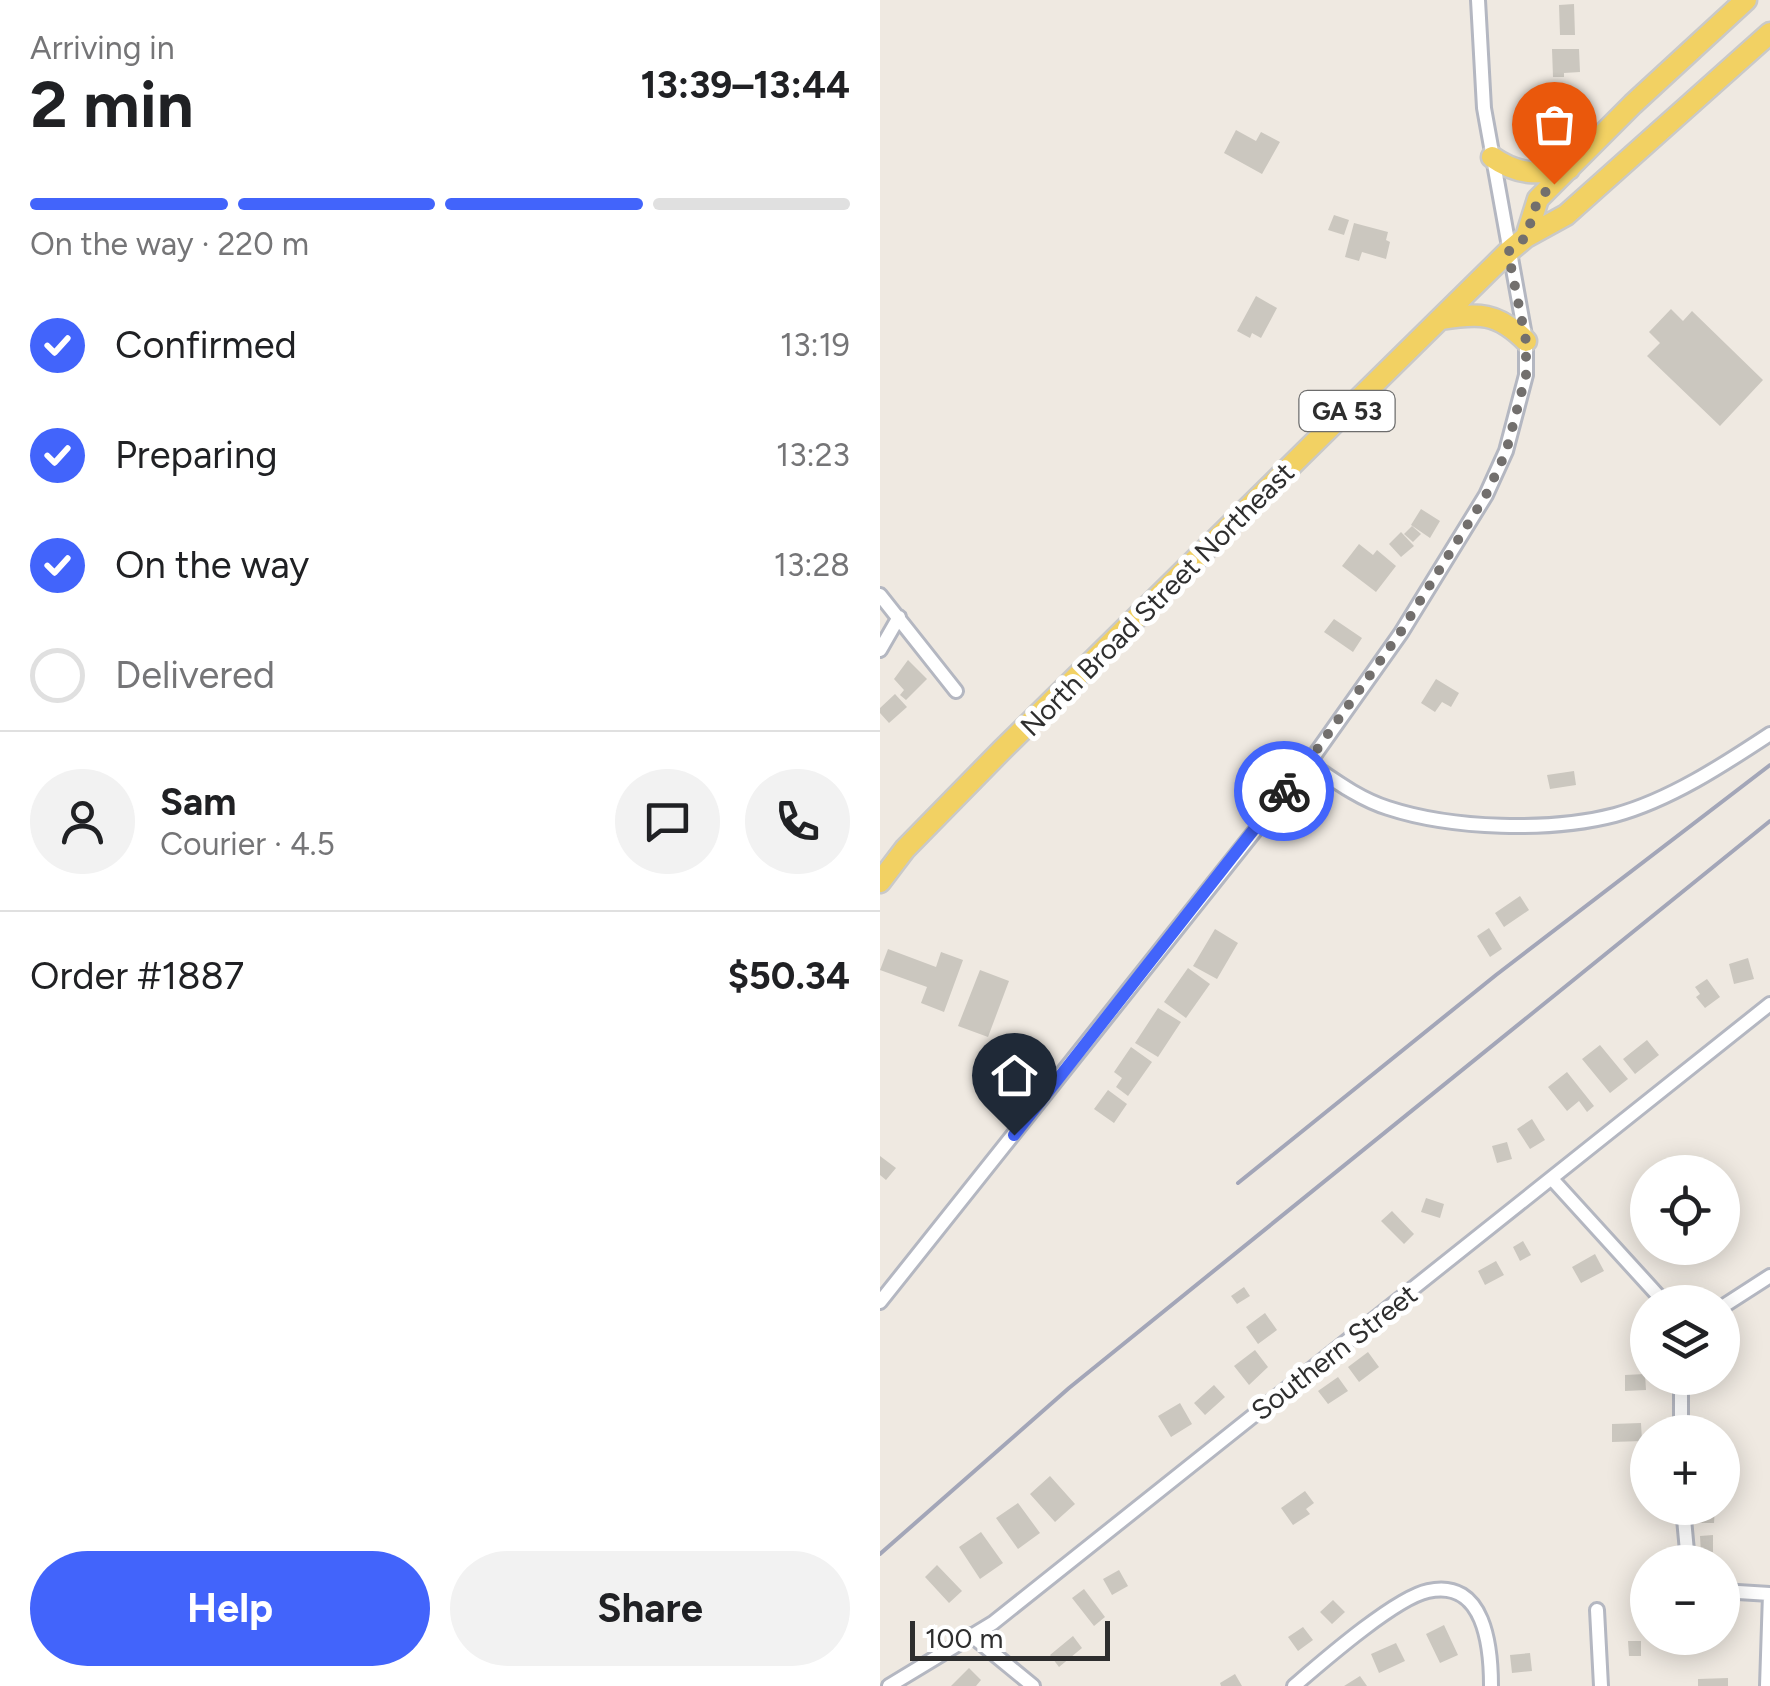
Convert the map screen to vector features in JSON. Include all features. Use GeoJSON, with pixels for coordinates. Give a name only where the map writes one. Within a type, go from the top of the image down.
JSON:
{"type":"FeatureCollection","features":[{"type":"Feature","properties":{"kind":"main road","name":"GA 53"},"geometry":{"type":"LineString","coordinates":[[1526,237],[1538,199],[1746,0]]}},
{"type":"Feature","properties":{"kind":"main road","name":"GA 53"},"geometry":{"type":"LineString","coordinates":[[1526,237],[1566,216],[1770,33]]}},
{"type":"Feature","properties":{"kind":"main road"},"geometry":{"type":"LineString","coordinates":[[1681,60],[1658,90],[1664,100],[1677,98],[1730,66]]}},
{"type":"Feature","properties":{"kind":"main road"},"geometry":{"type":"LineString","coordinates":[[1492,158],[1510,170],[1532,174],[1569,169]]}},
{"type":"Feature","properties":{"kind":"main road","name":"North Broad Street Northeast"},"geometry":{"type":"LineString","coordinates":[[880,882],[905,849],[1002,750],[1526,237]]}},
{"type":"Feature","properties":{"kind":"main road"},"geometry":{"type":"LineString","coordinates":[[1441,318],[1490,316],[1509,324],[1526,341]]}},
{"type":"Feature","properties":{"kind":"street"},"geometry":{"type":"LineString","coordinates":[[880,1302],[1308,762],[1400,633],[1486,495],[1506,452],[1526,375],[1526,341],[1484,108],[1478,0]]}},
{"type":"Feature","properties":{"kind":"street"},"geometry":{"type":"LineString","coordinates":[[880,595],[956,690]]}},
{"type":"Feature","properties":{"kind":"street"},"geometry":{"type":"LineString","coordinates":[[880,650],[899,617]]}},
{"type":"Feature","properties":{"kind":"street"},"geometry":{"type":"LineString","coordinates":[[1308,762],[1350,791],[1387,808],[1483,826],[1535,825],[1613,815],[1659,798],[1770,734]]}},
{"type":"Feature","properties":{"kind":"street","name":"Southern Street"},"geometry":{"type":"LineString","coordinates":[[889,1686],[1024,1598],[1770,1004]]}},
{"type":"Feature","properties":{"kind":"street"},"geometry":{"type":"LineString","coordinates":[[1552,1179],[1649,1285]]}},
{"type":"Feature","properties":{"kind":"street"},"geometry":{"type":"LineString","coordinates":[[1740,1295],[1770,1276]]}},
{"type":"Feature","properties":{"kind":"street"},"geometry":{"type":"LineString","coordinates":[[1294,1686],[1379,1620],[1429,1590],[1454,1592],[1477,1610],[1486,1625],[1490,1686]]}},
{"type":"Feature","properties":{"kind":"street"},"geometry":{"type":"LineString","coordinates":[[1740,1593],[1770,1594],[1767,1686]]}},
{"type":"Feature","properties":{"kind":"street"},"geometry":{"type":"LineString","coordinates":[[1597,1610],[1601,1686]]}},
{"type":"Feature","properties":{"kind":"street"},"geometry":{"type":"LineString","coordinates":[[971,1635],[1033,1686]]}},
{"type":"Feature","properties":{"kind":"building"},"geometry":{"type":"Polygon","coordinates":[[[1574,4],[1575,35],[1560,35],[1559,5],[1574,4]]]}},
{"type":"Feature","properties":{"kind":"building"},"geometry":{"type":"Polygon","coordinates":[[[1552,49],[1579,49],[1580,72],[1553,77],[1552,49]]]}},
{"type":"Feature","properties":{"kind":"building"},"geometry":{"type":"Polygon","coordinates":[[[1236,130],[1256,141],[1261,132],[1280,142],[1262,174],[1224,153],[1236,130]]]}},
{"type":"Feature","properties":{"kind":"building"},"geometry":{"type":"Polygon","coordinates":[[[1334,215],[1349,220],[1344,235],[1328,230],[1334,215]]]}},
{"type":"Feature","properties":{"kind":"building"},"geometry":{"type":"Polygon","coordinates":[[[1354,223],[1388,232],[1386,259],[1362,252],[1359,261],[1345,257],[1354,223]]]}},
{"type":"Feature","properties":{"kind":"building"},"geometry":{"type":"Polygon","coordinates":[[[1256,296],[1277,308],[1261,338],[1252,333],[1250,338],[1237,331],[1256,296]]]}},
{"type":"Feature","properties":{"kind":"building"},"geometry":{"type":"Polygon","coordinates":[[[1671,309],[1683,321],[1692,311],[1763,380],[1720,426],[1647,356],[1660,343],[1649,332],[1671,309]]]}},
{"type":"Feature","properties":{"kind":"building"},"geometry":{"type":"Polygon","coordinates":[[[1421,509],[1440,521],[1430,538],[1411,525],[1421,509]]]}},
{"type":"Feature","properties":{"kind":"building"},"geometry":{"type":"Polygon","coordinates":[[[1412,526],[1421,534],[1413,542],[1404,534],[1412,526]]]}},
{"type":"Feature","properties":{"kind":"building"},"geometry":{"type":"Polygon","coordinates":[[[1401,532],[1414,546],[1401,557],[1389,544],[1401,532]]]}},
{"type":"Feature","properties":{"kind":"building"},"geometry":{"type":"Polygon","coordinates":[[[1359,544],[1373,555],[1377,550],[1396,566],[1376,592],[1342,566],[1359,544]]]}},
{"type":"Feature","properties":{"kind":"building"},"geometry":{"type":"Polygon","coordinates":[[[1334,619],[1362,638],[1353,652],[1324,632],[1334,619]]]}},
{"type":"Feature","properties":{"kind":"building"},"geometry":{"type":"Polygon","coordinates":[[[908,660],[927,679],[906,700],[900,695],[904,690],[894,679],[908,660]]]}},
{"type":"Feature","properties":{"kind":"building"},"geometry":{"type":"Polygon","coordinates":[[[1436,679],[1459,693],[1451,707],[1442,702],[1435,712],[1421,703],[1436,679]]]}},
{"type":"Feature","properties":{"kind":"building"},"geometry":{"type":"Polygon","coordinates":[[[895,694],[907,707],[889,723],[880,708],[895,694]]]}},
{"type":"Feature","properties":{"kind":"building"},"geometry":{"type":"Polygon","coordinates":[[[1574,771],[1576,785],[1550,789],[1547,775],[1574,771]]]}},
{"type":"Feature","properties":{"kind":"building"},"geometry":{"type":"Polygon","coordinates":[[[1520,896],[1529,910],[1504,927],[1495,913],[1520,896]]]}},
{"type":"Feature","properties":{"kind":"building"},"geometry":{"type":"Polygon","coordinates":[[[1489,928],[1502,949],[1490,957],[1477,936],[1489,928]]]}},
{"type":"Feature","properties":{"kind":"building"},"geometry":{"type":"Polygon","coordinates":[[[1215,929],[1238,943],[1217,979],[1193,966],[1215,929]]]}},
{"type":"Feature","properties":{"kind":"building"},"geometry":{"type":"Polygon","coordinates":[[[888,949],[936,967],[941,952],[963,960],[944,1012],[921,1003],[927,987],[880,970],[888,949]]]}},
{"type":"Feature","properties":{"kind":"building"},"geometry":{"type":"Polygon","coordinates":[[[1748,958],[1754,979],[1734,984],[1729,964],[1748,958]]]}},
{"type":"Feature","properties":{"kind":"building"},"geometry":{"type":"Polygon","coordinates":[[[1188,968],[1210,984],[1186,1018],[1164,1002],[1188,968]]]}},
{"type":"Feature","properties":{"kind":"building"},"geometry":{"type":"Polygon","coordinates":[[[980,970],[1009,981],[988,1037],[958,1026],[980,970]]]}},
{"type":"Feature","properties":{"kind":"building"},"geometry":{"type":"Polygon","coordinates":[[[1707,979],[1720,997],[1705,1008],[1696,997],[1700,994],[1695,987],[1707,979]]]}},
{"type":"Feature","properties":{"kind":"building"},"geometry":{"type":"Polygon","coordinates":[[[1158,1008],[1181,1022],[1158,1057],[1135,1043],[1158,1008]]]}},
{"type":"Feature","properties":{"kind":"building"},"geometry":{"type":"Polygon","coordinates":[[[1647,1040],[1659,1055],[1635,1074],[1623,1059],[1647,1040]]]}},
{"type":"Feature","properties":{"kind":"building"},"geometry":{"type":"Polygon","coordinates":[[[1600,1045],[1628,1079],[1610,1093],[1582,1059],[1600,1045]]]}},
{"type":"Feature","properties":{"kind":"building"},"geometry":{"type":"Polygon","coordinates":[[[1131,1047],[1152,1062],[1128,1096],[1116,1087],[1122,1078],[1114,1072],[1131,1047]]]}},
{"type":"Feature","properties":{"kind":"building"},"geometry":{"type":"Polygon","coordinates":[[[1567,1072],[1594,1106],[1587,1112],[1579,1101],[1567,1111],[1548,1087],[1567,1072]]]}},
{"type":"Feature","properties":{"kind":"building"},"geometry":{"type":"Polygon","coordinates":[[[1108,1090],[1127,1104],[1114,1123],[1094,1109],[1108,1090]]]}},
{"type":"Feature","properties":{"kind":"building"},"geometry":{"type":"Polygon","coordinates":[[[1532,1119],[1545,1140],[1530,1149],[1517,1129],[1532,1119]]]}},
{"type":"Feature","properties":{"kind":"building"},"geometry":{"type":"Polygon","coordinates":[[[1507,1142],[1512,1159],[1497,1163],[1492,1146],[1507,1142]]]}},
{"type":"Feature","properties":{"kind":"building"},"geometry":{"type":"Polygon","coordinates":[[[880,1156],[896,1168],[886,1180],[880,1175],[880,1156]]]}},
{"type":"Feature","properties":{"kind":"building"},"geometry":{"type":"Polygon","coordinates":[[[1426,1198],[1444,1204],[1440,1218],[1421,1212],[1426,1198]]]}},
{"type":"Feature","properties":{"kind":"building"},"geometry":{"type":"Polygon","coordinates":[[[1392,1211],[1414,1234],[1404,1244],[1381,1221],[1392,1211]]]}},
{"type":"Feature","properties":{"kind":"building"},"geometry":{"type":"Polygon","coordinates":[[[1523,1241],[1531,1255],[1520,1261],[1513,1247],[1523,1241]]]}},
{"type":"Feature","properties":{"kind":"building"},"geometry":{"type":"Polygon","coordinates":[[[1595,1254],[1604,1271],[1581,1283],[1572,1267],[1595,1254]]]}},
{"type":"Feature","properties":{"kind":"building"},"geometry":{"type":"Polygon","coordinates":[[[1496,1261],[1504,1275],[1485,1285],[1478,1271],[1496,1261]]]}},
{"type":"Feature","properties":{"kind":"building"},"geometry":{"type":"Polygon","coordinates":[[[1244,1287],[1250,1296],[1237,1304],[1231,1296],[1244,1287]]]}},
{"type":"Feature","properties":{"kind":"building"},"geometry":{"type":"Polygon","coordinates":[[[1265,1313],[1277,1330],[1258,1344],[1246,1327],[1265,1313]]]}},
{"type":"Feature","properties":{"kind":"building"},"geometry":{"type":"Polygon","coordinates":[[[1255,1350],[1268,1367],[1249,1385],[1234,1366],[1255,1350]]]}},
{"type":"Feature","properties":{"kind":"building"},"geometry":{"type":"Polygon","coordinates":[[[1368,1352],[1379,1367],[1359,1382],[1348,1367],[1368,1352]]]}},
{"type":"Feature","properties":{"kind":"building"},"geometry":{"type":"Polygon","coordinates":[[[1625,1375],[1630,1375],[1630,1391],[1625,1391],[1625,1375]]]}},
{"type":"Feature","properties":{"kind":"building"},"geometry":{"type":"Polygon","coordinates":[[[1338,1377],[1348,1391],[1328,1404],[1318,1391],[1338,1377]]]}},
{"type":"Feature","properties":{"kind":"building"},"geometry":{"type":"Polygon","coordinates":[[[1214,1385],[1225,1397],[1205,1415],[1194,1403],[1214,1385]]]}},
{"type":"Feature","properties":{"kind":"building"},"geometry":{"type":"Polygon","coordinates":[[[1180,1403],[1192,1424],[1171,1437],[1158,1416],[1180,1403]]]}},
{"type":"Feature","properties":{"kind":"building"},"geometry":{"type":"Polygon","coordinates":[[[1630,1423],[1630,1441],[1612,1442],[1612,1424],[1630,1423]]]}},
{"type":"Feature","properties":{"kind":"building"},"geometry":{"type":"Polygon","coordinates":[[[1050,1476],[1075,1504],[1055,1522],[1030,1494],[1050,1476]]]}},
{"type":"Feature","properties":{"kind":"building"},"geometry":{"type":"Polygon","coordinates":[[[1305,1491],[1314,1503],[1306,1509],[1310,1514],[1293,1525],[1281,1508],[1305,1491]]]}},
{"type":"Feature","properties":{"kind":"building"},"geometry":{"type":"Polygon","coordinates":[[[1018,1503],[1040,1533],[1018,1549],[996,1518],[1018,1503]]]}},
{"type":"Feature","properties":{"kind":"building"},"geometry":{"type":"Polygon","coordinates":[[[981,1532],[1003,1563],[980,1579],[959,1547],[981,1532]]]}},
{"type":"Feature","properties":{"kind":"building"},"geometry":{"type":"Polygon","coordinates":[[[1713,1535],[1713,1545],[1701,1545],[1700,1536],[1713,1535]]]}},
{"type":"Feature","properties":{"kind":"building"},"geometry":{"type":"Polygon","coordinates":[[[937,1565],[962,1591],[949,1603],[925,1577],[937,1565]]]}},
{"type":"Feature","properties":{"kind":"building"},"geometry":{"type":"Polygon","coordinates":[[[1119,1570],[1128,1586],[1112,1595],[1103,1579],[1119,1570]]]}},
{"type":"Feature","properties":{"kind":"building"},"geometry":{"type":"Polygon","coordinates":[[[1084,1589],[1105,1617],[1094,1626],[1072,1598],[1084,1589]]]}},
{"type":"Feature","properties":{"kind":"building"},"geometry":{"type":"Polygon","coordinates":[[[1333,1600],[1345,1612],[1332,1624],[1320,1612],[1333,1600]]]}},
{"type":"Feature","properties":{"kind":"building"},"geometry":{"type":"Polygon","coordinates":[[[1444,1625],[1458,1655],[1440,1663],[1426,1634],[1444,1625]]]}},
{"type":"Feature","properties":{"kind":"building"},"geometry":{"type":"Polygon","coordinates":[[[1303,1627],[1313,1640],[1298,1651],[1288,1637],[1303,1627]]]}},
{"type":"Feature","properties":{"kind":"building"},"geometry":{"type":"Polygon","coordinates":[[[1073,1636],[1082,1648],[1059,1667],[1050,1655],[1073,1636]]]}},
{"type":"Feature","properties":{"kind":"building"},"geometry":{"type":"Polygon","coordinates":[[[1396,1643],[1405,1661],[1379,1673],[1371,1654],[1396,1643]]]}},
{"type":"Feature","properties":{"kind":"building"},"geometry":{"type":"Polygon","coordinates":[[[1530,1653],[1532,1671],[1512,1673],[1510,1655],[1530,1653]]]}},
{"type":"Feature","properties":{"kind":"building"},"geometry":{"type":"Polygon","coordinates":[[[969,1668],[981,1680],[976,1686],[951,1686],[969,1668]]]}},
{"type":"Feature","properties":{"kind":"building"},"geometry":{"type":"Polygon","coordinates":[[[1235,1674],[1242,1686],[1221,1686],[1220,1683],[1235,1674]]]}},
{"type":"Feature","properties":{"kind":"building"},"geometry":{"type":"Polygon","coordinates":[[[1360,1676],[1367,1686],[1344,1686],[1360,1676]]]}},
{"type":"Feature","properties":{"kind":"building"},"geometry":{"type":"Polygon","coordinates":[[[1728,1678],[1728,1686],[1698,1686],[1698,1679],[1728,1678]]]}},
{"type":"Feature","properties":{"kind":"railway"},"geometry":{"type":"LineString","coordinates":[[1238,1183],[1496,975],[1770,765]]}},
{"type":"Feature","properties":{"kind":"railway"},"geometry":{"type":"LineString","coordinates":[[880,1554],[1069,1388],[1770,821]]}},
{"type":"Feature","properties":{"kind":"way so far"},"geometry":{"type":"LineString","coordinates":[[1284,791],[1400,633],[1486,495],[1506,452],[1526,375],[1526,341],[1508,252],[1526,237],[1538,199],[1554,184]]}},
{"type":"Feature","properties":{"kind":"route"},"geometry":{"type":"LineString","coordinates":[[1014,1135],[1284,791]]}}]}
